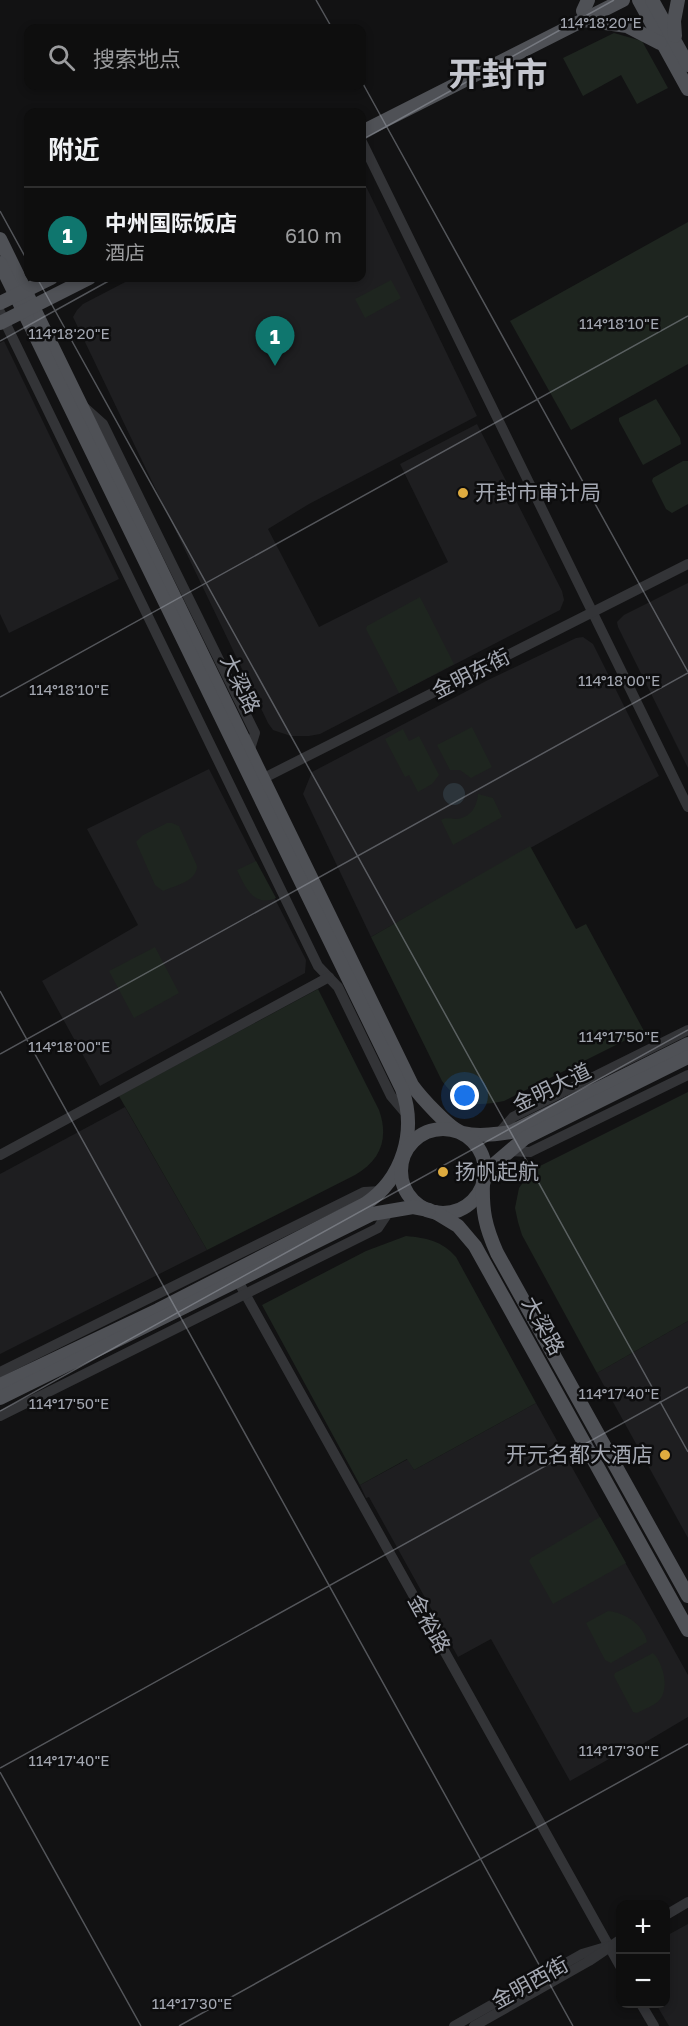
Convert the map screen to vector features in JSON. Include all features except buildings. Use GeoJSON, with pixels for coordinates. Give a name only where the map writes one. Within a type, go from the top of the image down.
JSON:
{"type":"FeatureCollection","features":[{"type":"Feature","properties":{"kind":"main road"},"geometry":{"type":"LineString","coordinates":[[366,121],[604,0]]}},
{"type":"Feature","properties":{"kind":"main road"},"geometry":{"type":"LineString","coordinates":[[366,130],[585,10],[623,0]]}},
{"type":"Feature","properties":{"kind":"main road"},"geometry":{"type":"LineString","coordinates":[[639,0],[688,65]]}},
{"type":"Feature","properties":{"kind":"main road"},"geometry":{"type":"LineString","coordinates":[[652,0],[688,89]]}},
{"type":"Feature","properties":{"kind":"main road"},"geometry":{"type":"LineString","coordinates":[[670,44],[678,0]]}},
{"type":"Feature","properties":{"kind":"main road"},"geometry":{"type":"LineString","coordinates":[[585,10],[670,44]]}},
{"type":"Feature","properties":{"kind":"main road","name":"大梁路"},"geometry":{"type":"LineString","coordinates":[[0,239],[20,293],[258,781],[412,1085],[434,1110],[462,1133]]}},
{"type":"Feature","properties":{"kind":"main road","name":"大梁路"},"geometry":{"type":"LineString","coordinates":[[0,263],[20,293]]}},
{"type":"Feature","properties":{"kind":"main road"},"geometry":{"type":"LineString","coordinates":[[0,303],[43,282]]}},
{"type":"Feature","properties":{"kind":"main road"},"geometry":{"type":"LineString","coordinates":[[1,318],[28,309],[81,282]]}},
{"type":"Feature","properties":{"kind":"main road","name":"大梁路"},"geometry":{"type":"LineString","coordinates":[[28,309],[79,403],[249,752],[258,781],[402,1089],[408,1105],[408,1139],[403,1157]]}},
{"type":"Feature","properties":{"kind":"main road","name":"金明大道"},"geometry":{"type":"LineString","coordinates":[[462,1133],[498,1134],[521,1128],[688,1044]]}},
{"type":"Feature","properties":{"kind":"main road","name":"金明大道"},"geometry":{"type":"LineString","coordinates":[[484,1177],[508,1151],[525,1138],[688,1057]]}},
{"type":"Feature","properties":{"kind":"main road"},"geometry":{"type":"LineString","coordinates":[[0,1385],[158,1310],[365,1204],[381,1191],[411,1143],[423,1133],[446,1129],[462,1133],[477,1146],[483,1159],[484,1177],[474,1198],[463,1207],[450,1212],[413,1207],[372,1214],[0,1398]]}},
{"type":"Feature","properties":{"kind":"main road"},"geometry":{"type":"LineString","coordinates":[[403,1157],[401,1171],[404,1185],[416,1203],[432,1211]]}},
{"type":"Feature","properties":{"kind":"main road","name":"大梁路"},"geometry":{"type":"LineString","coordinates":[[484,1177],[483,1213],[497,1253],[688,1596]]}},
{"type":"Feature","properties":{"kind":"main road","name":"大梁路"},"geometry":{"type":"LineString","coordinates":[[432,1211],[458,1226],[475,1246],[688,1630]]}},
{"type":"Feature","properties":{"kind":"street"},"geometry":{"type":"LineString","coordinates":[[366,150],[688,807]]}},
{"type":"Feature","properties":{"kind":"street"},"geometry":{"type":"LineString","coordinates":[[1,318],[318,966],[338,987],[391,1096],[408,1116]]}},
{"type":"Feature","properties":{"kind":"street","name":"金明东街"},"geometry":{"type":"LineString","coordinates":[[258,781],[688,564]]}},
{"type":"Feature","properties":{"kind":"street"},"geometry":{"type":"LineString","coordinates":[[0,1155],[329,977]]}},
{"type":"Feature","properties":{"kind":"street"},"geometry":{"type":"LineString","coordinates":[[498,1134],[513,1117],[688,1030]]}},
{"type":"Feature","properties":{"kind":"street"},"geometry":{"type":"LineString","coordinates":[[508,1151],[530,1152],[688,1075]]}},
{"type":"Feature","properties":{"kind":"street"},"geometry":{"type":"LineString","coordinates":[[0,1372],[364,1191],[381,1191]]}},
{"type":"Feature","properties":{"kind":"street"},"geometry":{"type":"LineString","coordinates":[[0,1416],[378,1228],[390,1210]]}},
{"type":"Feature","properties":{"kind":"street","name":"金裕路"},"geometry":{"type":"LineString","coordinates":[[238,1281],[616,1958]]}},
{"type":"Feature","properties":{"kind":"street"},"geometry":{"type":"LineString","coordinates":[[670,1913],[688,1902]]}},
{"type":"Feature","properties":{"kind":"street","name":"金明西街"},"geometry":{"type":"LineString","coordinates":[[454,2026],[582,1954],[616,1942]]}},
{"type":"Feature","properties":{"kind":"street","name":"金明西街"},"geometry":{"type":"LineString","coordinates":[[474,2026],[589,1961],[609,1946]]}},
{"type":"Feature","properties":{"kind":"street"},"geometry":{"type":"LineString","coordinates":[[643,2008],[654,2026]]}},
{"type":"Feature","properties":{"kind":"shaded area"},"geometry":{"type":"Polygon","coordinates":[[[614,33],[642,41],[668,88],[637,104],[621,75],[583,96],[563,58],[614,33]]]}},
{"type":"Feature","properties":{"kind":"shaded area"},"geometry":{"type":"Polygon","coordinates":[[[366,186],[477,416],[309,504],[268,529],[319,627],[448,562],[400,464],[477,424],[562,591],[564,600],[560,610],[320,734],[291,736],[273,730],[73,317],[83,304],[125,282],[366,282],[366,186]]]}},
{"type":"Feature","properties":{"kind":"shaded area"},"geometry":{"type":"Polygon","coordinates":[[[688,222],[688,364],[571,430],[510,321],[688,222]]]}},
{"type":"Feature","properties":{"kind":"shaded area"},"geometry":{"type":"Polygon","coordinates":[[[391,280],[401,298],[365,318],[355,299],[391,280]]]}},
{"type":"Feature","properties":{"kind":"shaded area"},"geometry":{"type":"Polygon","coordinates":[[[4,341],[119,579],[9,633],[0,614],[0,343],[4,341]]]}},
{"type":"Feature","properties":{"kind":"shaded area"},"geometry":{"type":"Polygon","coordinates":[[[656,399],[680,438],[681,444],[643,465],[619,418],[656,399]]]}},
{"type":"Feature","properties":{"kind":"shaded area"},"geometry":{"type":"Polygon","coordinates":[[[683,461],[688,461],[688,504],[672,513],[666,509],[652,481],[653,478],[683,461]]]}},
{"type":"Feature","properties":{"kind":"shaded area"},"geometry":{"type":"Polygon","coordinates":[[[688,583],[688,768],[617,622],[624,615],[688,583]]]}},
{"type":"Feature","properties":{"kind":"shaded area"},"geometry":{"type":"Polygon","coordinates":[[[420,597],[454,664],[399,693],[366,629],[367,626],[420,597]]]}},
{"type":"Feature","properties":{"kind":"shaded area"},"geometry":{"type":"Polygon","coordinates":[[[583,637],[593,644],[659,776],[371,937],[303,794],[312,772],[488,680],[576,638],[583,637]]]}},
{"type":"Feature","properties":{"kind":"shaded area"},"geometry":{"type":"Polygon","coordinates":[[[472,727],[492,767],[471,778],[460,770],[450,770],[437,745],[472,727]]]}},
{"type":"Feature","properties":{"kind":"shaded area"},"geometry":{"type":"Polygon","coordinates":[[[403,729],[409,741],[419,736],[439,775],[432,784],[418,792],[409,775],[405,777],[385,739],[403,729]]]}},
{"type":"Feature","properties":{"kind":"shaded area"},"geometry":{"type":"Polygon","coordinates":[[[209,769],[306,960],[305,973],[100,1086],[42,981],[138,925],[87,829],[209,769]]]}},
{"type":"Feature","properties":{"kind":"shaded area"},"geometry":{"type":"Polygon","coordinates":[[[454,783],[462,786],[465,794],[462,802],[454,805],[446,802],[443,794],[446,786],[454,783]]]}},
{"type":"Feature","properties":{"kind":"shaded area"},"geometry":{"type":"Polygon","coordinates":[[[478,794],[493,798],[502,817],[453,845],[441,820],[461,818],[469,814],[475,807],[478,794]]]}},
{"type":"Feature","properties":{"kind":"shaded area"},"geometry":{"type":"Polygon","coordinates":[[[167,823],[179,826],[197,866],[193,876],[189,879],[163,891],[155,885],[136,842],[143,835],[167,823]]]}},
{"type":"Feature","properties":{"kind":"shaded area"},"geometry":{"type":"Polygon","coordinates":[[[530,846],[576,929],[586,924],[644,1031],[504,1101],[485,1104],[469,1103],[456,1096],[442,1081],[371,937],[530,846]]]}},
{"type":"Feature","properties":{"kind":"shaded area"},"geometry":{"type":"Polygon","coordinates":[[[256,861],[276,898],[261,900],[256,898],[243,883],[237,870],[256,861]]]}},
{"type":"Feature","properties":{"kind":"shaded area"},"geometry":{"type":"Polygon","coordinates":[[[155,947],[179,993],[134,1018],[109,971],[155,947]]]}},
{"type":"Feature","properties":{"kind":"shaded area"},"geometry":{"type":"Polygon","coordinates":[[[318,989],[379,1110],[383,1139],[377,1155],[355,1175],[207,1250],[119,1096],[318,989]]]}},
{"type":"Feature","properties":{"kind":"shaded area"},"geometry":{"type":"Polygon","coordinates":[[[688,1092],[688,1321],[597,1373],[522,1235],[515,1208],[519,1188],[536,1168],[688,1092]]]}},
{"type":"Feature","properties":{"kind":"shaded area"},"geometry":{"type":"Polygon","coordinates":[[[125,1107],[207,1250],[0,1354],[0,1174],[125,1107]]]}},
{"type":"Feature","properties":{"kind":"shaded area"},"geometry":{"type":"Polygon","coordinates":[[[406,1236],[434,1241],[456,1257],[536,1403],[414,1470],[407,1459],[360,1485],[262,1305],[366,1251],[406,1236]]]}},
{"type":"Feature","properties":{"kind":"shaded area","name":"开元名都大酒店"},"geometry":{"type":"Polygon","coordinates":[[[688,1321],[688,1538],[597,1373],[688,1321]]]}},
{"type":"Feature","properties":{"kind":"shaded area"},"geometry":{"type":"Polygon","coordinates":[[[536,1403],[688,1675],[688,1717],[634,1749],[632,1746],[570,1781],[491,1639],[458,1657],[369,1497],[366,1498],[360,1485],[408,1459],[414,1470],[536,1403]]]}},
{"type":"Feature","properties":{"kind":"shaded area"},"geometry":{"type":"Polygon","coordinates":[[[600,1517],[626,1563],[553,1604],[529,1561],[600,1517]]]}},
{"type":"Feature","properties":{"kind":"shaded area"},"geometry":{"type":"Polygon","coordinates":[[[608,1611],[632,1620],[642,1630],[647,1642],[611,1663],[605,1660],[586,1623],[608,1611]]]}},
{"type":"Feature","properties":{"kind":"shaded area"},"geometry":{"type":"Polygon","coordinates":[[[653,1653],[664,1675],[663,1693],[653,1705],[637,1713],[633,1712],[614,1676],[615,1673],[653,1653]]]}},
{"type":"Feature","properties":{"kind":"shaded area"},"geometry":{"type":"Polygon","coordinates":[[[688,1924],[688,2026],[669,2026],[658,2008],[670,2008],[670,1934],[688,1924]]]}},
{"type":"Feature","properties":{"kind":"place","name":"中州国际饭店"},"geometry":{"type":"Point","coordinates":[275,366]}},
{"type":"Feature","properties":{"kind":"place","name":"开封市审计局"},"geometry":{"type":"Point","coordinates":[463,493]}},
{"type":"Feature","properties":{"kind":"place","name":"扬帆起航"},"geometry":{"type":"Point","coordinates":[443,1172]}},
{"type":"Feature","properties":{"kind":"place","name":"开元名都大酒店"},"geometry":{"type":"Point","coordinates":[665,1455]}},
{"type":"Feature","properties":{"kind":"district","name":"开封市"},"geometry":{"type":"Point","coordinates":[498,74]}}]}
